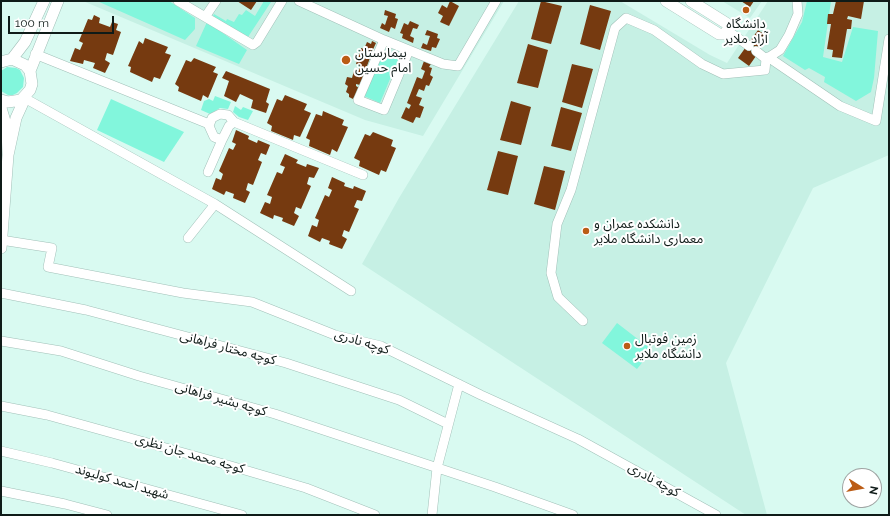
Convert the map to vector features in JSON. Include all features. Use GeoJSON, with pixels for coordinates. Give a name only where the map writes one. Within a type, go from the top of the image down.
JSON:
{"type":"FeatureCollection","features":[{"type":"Feature","properties":{"kind":"main road"},"geometry":{"type":"LineString","coordinates":[[5,59],[25,42],[44,1]]}},
{"type":"Feature","properties":{"kind":"main road"},"geometry":{"type":"LineString","coordinates":[[8,155],[16,118],[27,98],[32,84],[30,70],[35,54],[58,1]]}},
{"type":"Feature","properties":{"kind":"main road"},"geometry":{"type":"LineString","coordinates":[[666,1],[719,34],[725,34],[728,31],[729,27],[726,23],[691,1]]}},
{"type":"Feature","properties":{"kind":"main road"},"geometry":{"type":"LineString","coordinates":[[5,59],[25,65],[30,70]]}},
{"type":"Feature","properties":{"kind":"main road"},"geometry":{"type":"LineString","coordinates":[[1,100],[14,102],[27,98]]}},
{"type":"Feature","properties":{"kind":"main road"},"geometry":{"type":"LineString","coordinates":[[1,248],[8,155],[7,128],[2,113]]}},
{"type":"Feature","properties":{"kind":"street"},"geometry":{"type":"LineString","coordinates":[[178,1],[253,45],[282,1]]}},
{"type":"Feature","properties":{"kind":"street"},"geometry":{"type":"LineString","coordinates":[[205,17],[216,1]]}},
{"type":"Feature","properties":{"kind":"street"},"geometry":{"type":"LineString","coordinates":[[299,1],[384,40],[443,64],[458,66],[496,1]]}},
{"type":"Feature","properties":{"kind":"street"},"geometry":{"type":"LineString","coordinates":[[584,321],[558,297],[551,273],[557,224],[571,190],[615,28],[626,18],[654,30],[702,64],[723,74],[765,70],[767,58],[780,50],[789,35],[798,14],[797,1]]}},
{"type":"Feature","properties":{"kind":"street"},"geometry":{"type":"LineString","coordinates":[[728,31],[840,106],[876,121],[889,39]]}},
{"type":"Feature","properties":{"kind":"street"},"geometry":{"type":"LineString","coordinates":[[384,40],[358,100],[384,110],[409,50]]}},
{"type":"Feature","properties":{"kind":"street"},"geometry":{"type":"LineString","coordinates":[[35,54],[209,124]]}},
{"type":"Feature","properties":{"kind":"street"},"geometry":{"type":"LineString","coordinates":[[27,98],[216,204],[351,291]]}},
{"type":"Feature","properties":{"kind":"street"},"geometry":{"type":"LineString","coordinates":[[222,140],[211,134],[209,124],[212,118],[220,114],[228,115],[234,122],[363,175]]}},
{"type":"Feature","properties":{"kind":"street"},"geometry":{"type":"LineString","coordinates":[[208,172],[229,126],[234,122]]}},
{"type":"Feature","properties":{"kind":"street"},"geometry":{"type":"LineString","coordinates":[[188,238],[216,204]]}},
{"type":"Feature","properties":{"kind":"street","name":"کوچه نادری"},"geometry":{"type":"LineString","coordinates":[[1,240],[52,248],[48,266],[183,293],[252,302],[335,335],[381,346],[459,384],[578,438],[716,515]]}},
{"type":"Feature","properties":{"kind":"street","name":"کوچه مختار فراهانی"},"geometry":{"type":"LineString","coordinates":[[1,293],[86,310],[286,363],[399,400],[448,424]]}},
{"type":"Feature","properties":{"kind":"street","name":"کوچه بشیر فراهانی"},"geometry":{"type":"LineString","coordinates":[[1,341],[61,351],[139,376],[275,414],[573,515]]}},
{"type":"Feature","properties":{"kind":"street"},"geometry":{"type":"LineString","coordinates":[[432,515],[438,468],[459,384]]}},
{"type":"Feature","properties":{"kind":"street","name":"کوچه محمد جان نظری"},"geometry":{"type":"LineString","coordinates":[[1,406],[62,419],[231,466],[306,488],[375,515]]}},
{"type":"Feature","properties":{"kind":"street","name":"شهید احمد کولیوند"},"geometry":{"type":"LineString","coordinates":[[1,451],[52,463],[242,515]]}},
{"type":"Feature","properties":{"kind":"street"},"geometry":{"type":"LineString","coordinates":[[1,491],[65,504],[107,515]]}},
{"type":"Feature","properties":{"kind":"shaded area","name":"بیمارستان امام حسین"},"geometry":{"type":"Polygon","coordinates":[[[83,1],[504,1],[423,136],[365,120],[83,1]]]}},
{"type":"Feature","properties":{"kind":"shaded area","name":"دانشکده عمران و معماری دانشگاه ملایر"},"geometry":{"type":"Polygon","coordinates":[[[519,1],[620,1],[710,55],[727,63],[768,1],[889,1],[889,155],[813,188],[726,363],[767,515],[746,515],[362,264],[399,198],[519,1]]]}},
{"type":"Feature","properties":{"kind":"shaded area","name":"دانشگاه آزاد ملایر"},"geometry":{"type":"Polygon","coordinates":[[[722,1],[762,1],[750,18],[722,1]]]}},
{"type":"Feature","properties":{"kind":"green space"},"geometry":{"type":"Polygon","coordinates":[[[97,1],[169,1],[195,18],[195,29],[185,40],[97,1]]]}},
{"type":"Feature","properties":{"kind":"green space"},"geometry":{"type":"Polygon","coordinates":[[[264,1],[271,2],[248,37],[212,18],[214,14],[226,21],[227,19],[234,22],[239,14],[242,15],[246,10],[255,16],[264,1]]]}},
{"type":"Feature","properties":{"kind":"green space"},"geometry":{"type":"Polygon","coordinates":[[[807,1],[831,1],[823,57],[842,62],[853,27],[878,31],[874,78],[871,92],[856,101],[824,82],[825,77],[809,68],[805,70],[783,56],[802,22],[807,1]]]}},
{"type":"Feature","properties":{"kind":"green space"},"geometry":{"type":"Polygon","coordinates":[[[207,22],[247,50],[239,64],[196,46],[207,22]]]}},
{"type":"Feature","properties":{"kind":"green space"},"geometry":{"type":"Polygon","coordinates":[[[382,53],[394,58],[396,53],[400,55],[380,103],[364,96],[382,53]]]}},
{"type":"Feature","properties":{"kind":"green space"},"geometry":{"type":"Polygon","coordinates":[[[7,67],[20,70],[24,78],[23,87],[13,95],[8,95],[1,91],[1,71],[7,67]]]}},
{"type":"Feature","properties":{"kind":"green space"},"geometry":{"type":"Polygon","coordinates":[[[215,96],[231,102],[228,109],[220,108],[210,114],[201,110],[204,101],[209,99],[213,101],[215,96]]]}},
{"type":"Feature","properties":{"kind":"green space"},"geometry":{"type":"Polygon","coordinates":[[[111,99],[184,132],[164,162],[97,130],[111,99]]]}},
{"type":"Feature","properties":{"kind":"green space"},"geometry":{"type":"Polygon","coordinates":[[[235,106],[241,110],[243,107],[253,111],[248,120],[239,117],[233,112],[235,106]]]}},
{"type":"Feature","properties":{"kind":"green space","name":"زمین فوتبال دانشگاه ملایر"},"geometry":{"type":"Polygon","coordinates":[[[617,323],[652,350],[637,369],[602,343],[617,323]]]}},
{"type":"Feature","properties":{"kind":"building"},"geometry":{"type":"Polygon","coordinates":[[[237,1],[257,1],[251,10],[237,1]]]}},
{"type":"Feature","properties":{"kind":"building"},"geometry":{"type":"Polygon","coordinates":[[[450,1],[459,6],[449,26],[440,22],[443,16],[438,13],[442,5],[447,8],[450,1]]]}},
{"type":"Feature","properties":{"kind":"building"},"geometry":{"type":"Polygon","coordinates":[[[541,1],[562,6],[551,44],[531,39],[541,1]]]}},
{"type":"Feature","properties":{"kind":"building"},"geometry":{"type":"Polygon","coordinates":[[[741,1],[754,1],[750,7],[741,1]]]}},
{"type":"Feature","properties":{"kind":"building"},"geometry":{"type":"Polygon","coordinates":[[[836,1],[864,1],[861,19],[848,16],[847,19],[852,20],[851,29],[847,29],[842,58],[832,57],[833,50],[827,49],[831,24],[827,24],[828,14],[833,14],[836,1]]]}},
{"type":"Feature","properties":{"kind":"building"},"geometry":{"type":"Polygon","coordinates":[[[590,5],[611,11],[600,50],[580,44],[590,5]]]}},
{"type":"Feature","properties":{"kind":"building"},"geometry":{"type":"Polygon","coordinates":[[[385,10],[396,14],[395,18],[398,19],[395,29],[391,27],[389,32],[380,28],[382,23],[385,25],[388,16],[384,15],[385,10]]]}},
{"type":"Feature","properties":{"kind":"building"},"geometry":{"type":"Polygon","coordinates":[[[94,15],[100,18],[99,23],[110,27],[112,22],[118,24],[116,30],[121,32],[113,55],[107,53],[105,60],[110,63],[105,73],[93,68],[95,63],[84,60],[83,64],[70,61],[75,48],[80,50],[83,43],[79,41],[88,19],[92,20],[94,15]]]}},
{"type":"Feature","properties":{"kind":"building"},"geometry":{"type":"Polygon","coordinates":[[[410,21],[419,25],[417,29],[413,28],[410,36],[414,38],[413,43],[402,38],[403,34],[400,33],[404,23],[408,25],[410,21]]]}},
{"type":"Feature","properties":{"kind":"building"},"geometry":{"type":"Polygon","coordinates":[[[427,30],[438,34],[437,38],[440,39],[436,48],[432,47],[431,51],[421,48],[423,43],[427,45],[430,36],[425,35],[427,30]]]}},
{"type":"Feature","properties":{"kind":"building"},"geometry":{"type":"Polygon","coordinates":[[[758,30],[768,37],[753,54],[756,56],[749,66],[738,58],[758,30]]]}},
{"type":"Feature","properties":{"kind":"building"},"geometry":{"type":"Polygon","coordinates":[[[145,38],[168,47],[165,53],[171,55],[160,79],[154,77],[152,82],[130,72],[131,67],[128,66],[139,41],[143,44],[145,38]]]}},
{"type":"Feature","properties":{"kind":"building"},"geometry":{"type":"Polygon","coordinates":[[[372,41],[376,43],[370,56],[368,55],[370,58],[360,85],[356,84],[359,88],[353,99],[349,97],[349,94],[346,92],[348,86],[345,84],[347,77],[352,78],[354,71],[358,71],[361,65],[356,64],[361,48],[364,49],[367,42],[371,44],[372,41]]]}},
{"type":"Feature","properties":{"kind":"building"},"geometry":{"type":"Polygon","coordinates":[[[528,44],[548,50],[538,88],[517,83],[528,44]]]}},
{"type":"Feature","properties":{"kind":"building"},"geometry":{"type":"Polygon","coordinates":[[[194,58],[216,67],[213,72],[218,74],[208,98],[203,95],[201,101],[178,91],[179,87],[175,84],[186,60],[191,62],[194,58]]]}},
{"type":"Feature","properties":{"kind":"building"},"geometry":{"type":"Polygon","coordinates":[[[424,61],[431,64],[429,67],[432,68],[430,75],[433,77],[429,86],[426,85],[424,91],[419,89],[416,96],[422,98],[419,105],[424,107],[420,118],[416,117],[413,123],[401,118],[406,107],[409,109],[411,105],[407,103],[417,77],[422,79],[425,71],[421,69],[424,61]]]}},
{"type":"Feature","properties":{"kind":"building"},"geometry":{"type":"Polygon","coordinates":[[[572,64],[593,69],[582,108],[562,102],[572,64]]]}},
{"type":"Feature","properties":{"kind":"building"},"geometry":{"type":"Polygon","coordinates":[[[226,71],[270,89],[266,102],[269,104],[266,113],[251,108],[253,100],[240,94],[236,102],[224,96],[229,81],[222,78],[226,71]]]}},
{"type":"Feature","properties":{"kind":"building"},"geometry":{"type":"Polygon","coordinates":[[[285,95],[307,104],[304,110],[311,113],[300,137],[294,135],[293,140],[271,131],[272,126],[267,123],[277,99],[282,101],[285,95]]]}},
{"type":"Feature","properties":{"kind":"building"},"geometry":{"type":"Polygon","coordinates":[[[511,101],[531,107],[521,145],[500,140],[511,101]]]}},
{"type":"Feature","properties":{"kind":"building"},"geometry":{"type":"Polygon","coordinates":[[[561,107],[582,113],[571,151],[551,146],[561,107]]]}},
{"type":"Feature","properties":{"kind":"building"},"geometry":{"type":"Polygon","coordinates":[[[323,111],[344,120],[342,125],[348,127],[337,152],[332,149],[330,155],[309,146],[310,140],[306,138],[316,114],[322,116],[323,111]]]}},
{"type":"Feature","properties":{"kind":"building"},"geometry":{"type":"Polygon","coordinates":[[[236,130],[249,136],[248,139],[257,143],[258,140],[270,145],[266,155],[261,153],[258,160],[262,162],[253,185],[248,183],[246,190],[250,192],[245,203],[233,198],[234,194],[226,191],[224,195],[212,189],[216,178],[221,180],[223,174],[219,171],[229,148],[233,150],[236,144],[232,142],[236,130]]]}},
{"type":"Feature","properties":{"kind":"building"},"geometry":{"type":"Polygon","coordinates":[[[373,132],[393,140],[391,146],[396,148],[386,172],[381,170],[379,175],[359,166],[360,161],[354,158],[365,134],[370,136],[373,132]]]}},
{"type":"Feature","properties":{"kind":"building"},"geometry":{"type":"Polygon","coordinates":[[[498,151],[518,156],[508,195],[487,190],[498,151]]]}},
{"type":"Feature","properties":{"kind":"building"},"geometry":{"type":"Polygon","coordinates":[[[285,154],[298,160],[296,163],[306,167],[307,164],[319,168],[314,178],[309,177],[307,184],[311,186],[301,209],[296,207],[294,213],[299,216],[294,226],[282,221],[283,218],[274,215],[273,219],[260,213],[265,202],[270,204],[272,197],[267,195],[277,172],[282,174],[285,167],[280,165],[285,154]]]}},
{"type":"Feature","properties":{"kind":"building"},"geometry":{"type":"Polygon","coordinates":[[[544,166],[565,171],[555,210],[534,204],[544,166]]]}},
{"type":"Feature","properties":{"kind":"building"},"geometry":{"type":"Polygon","coordinates":[[[332,177],[345,183],[344,186],[353,189],[354,186],[366,191],[362,201],[357,200],[354,207],[359,209],[349,232],[344,230],[342,236],[347,239],[342,249],[329,244],[330,241],[322,238],[320,242],[308,236],[312,225],[317,227],[319,220],[315,218],[325,195],[329,197],[332,190],[328,188],[332,177]]]}},
{"type":"Feature","properties":{"kind":"place","name":"دانشگاه آزاد ملایر"},"geometry":{"type":"Point","coordinates":[746,10]}},
{"type":"Feature","properties":{"kind":"place","name":"بیمارستان امام حسین"},"geometry":{"type":"Point","coordinates":[346,60]}},
{"type":"Feature","properties":{"kind":"place","name":"دانشکده عمران و معماری دانشگاه ملایر"},"geometry":{"type":"Point","coordinates":[586,231]}},
{"type":"Feature","properties":{"kind":"place","name":"زمین فوتبال دانشگاه ملایر"},"geometry":{"type":"Point","coordinates":[627,346]}}]}
